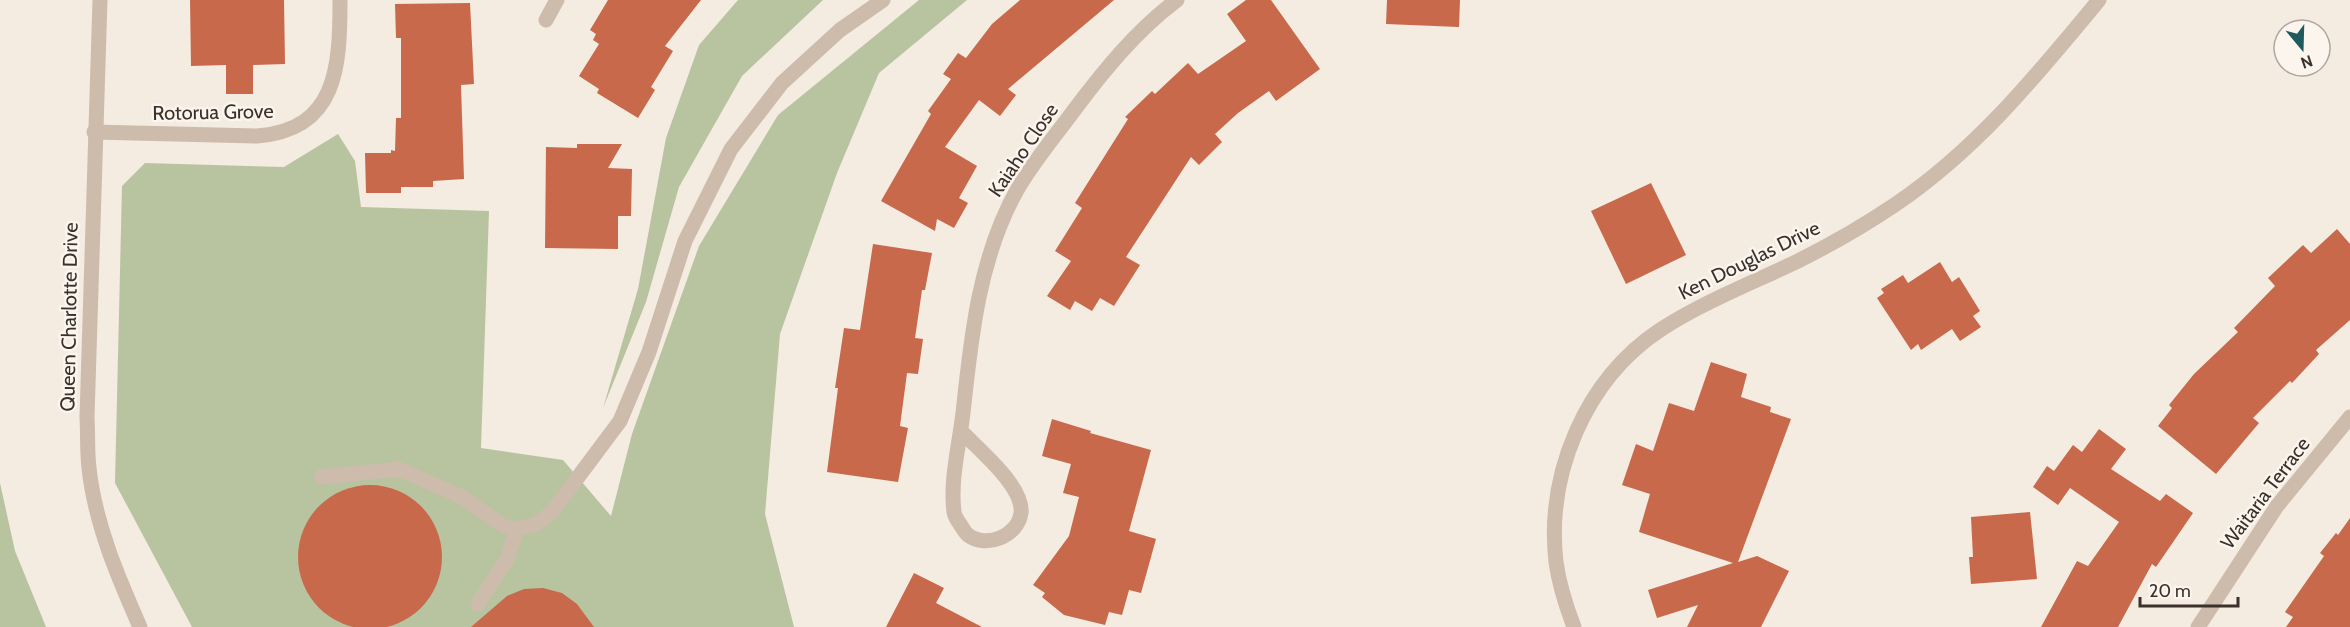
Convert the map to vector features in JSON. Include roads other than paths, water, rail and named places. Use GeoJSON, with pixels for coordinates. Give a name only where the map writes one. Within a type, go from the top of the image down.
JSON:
{"type":"FeatureCollection","features":[{"type":"Feature","properties":{"kind":"street","name":"Queen Charlotte Drive"},"geometry":{"type":"LineString","coordinates":[[100,0],[94,132],[87,417],[89,469],[97,510],[114,569],[140,627]]}},
{"type":"Feature","properties":{"kind":"street","name":"Rotorua Grove"},"geometry":{"type":"LineString","coordinates":[[94,132],[256,136],[274,135],[303,123],[317,109],[331,88],[340,46],[340,0]]}},
{"type":"Feature","properties":{"kind":"street"},"geometry":{"type":"LineString","coordinates":[[546,20],[556,0]]}},
{"type":"Feature","properties":{"kind":"street"},"geometry":{"type":"LineString","coordinates":[[321,477],[399,469],[462,497],[503,526],[517,529],[537,524],[552,512],[620,421],[649,352],[685,241],[732,149],[782,83],[840,30],[884,0]]}},
{"type":"Feature","properties":{"kind":"street","name":"Kaiaho Close"},"geometry":{"type":"LineString","coordinates":[[961,430],[1000,471],[1017,494],[1021,513],[1015,528],[1001,538],[982,541],[967,535],[954,516],[952,487],[975,313],[982,282],[1002,220],[1018,190],[1101,74],[1177,0]]}},
{"type":"Feature","properties":{"kind":"street","name":"Ken Douglas Drive"},"geometry":{"type":"LineString","coordinates":[[1574,627],[1556,563],[1554,525],[1558,490],[1563,465],[1575,434],[1605,382],[1633,351],[1658,331],[1687,314],[1800,260],[1852,232],[1936,175],[1997,120],[2099,0]]}},
{"type":"Feature","properties":{"kind":"street","name":"Waitaria Terrace"},"geometry":{"type":"LineString","coordinates":[[2198,627],[2277,506],[2350,417]]}},
{"type":"Feature","properties":{"kind":"street"},"geometry":{"type":"LineString","coordinates":[[478,604],[507,559],[517,529]]}}]}
